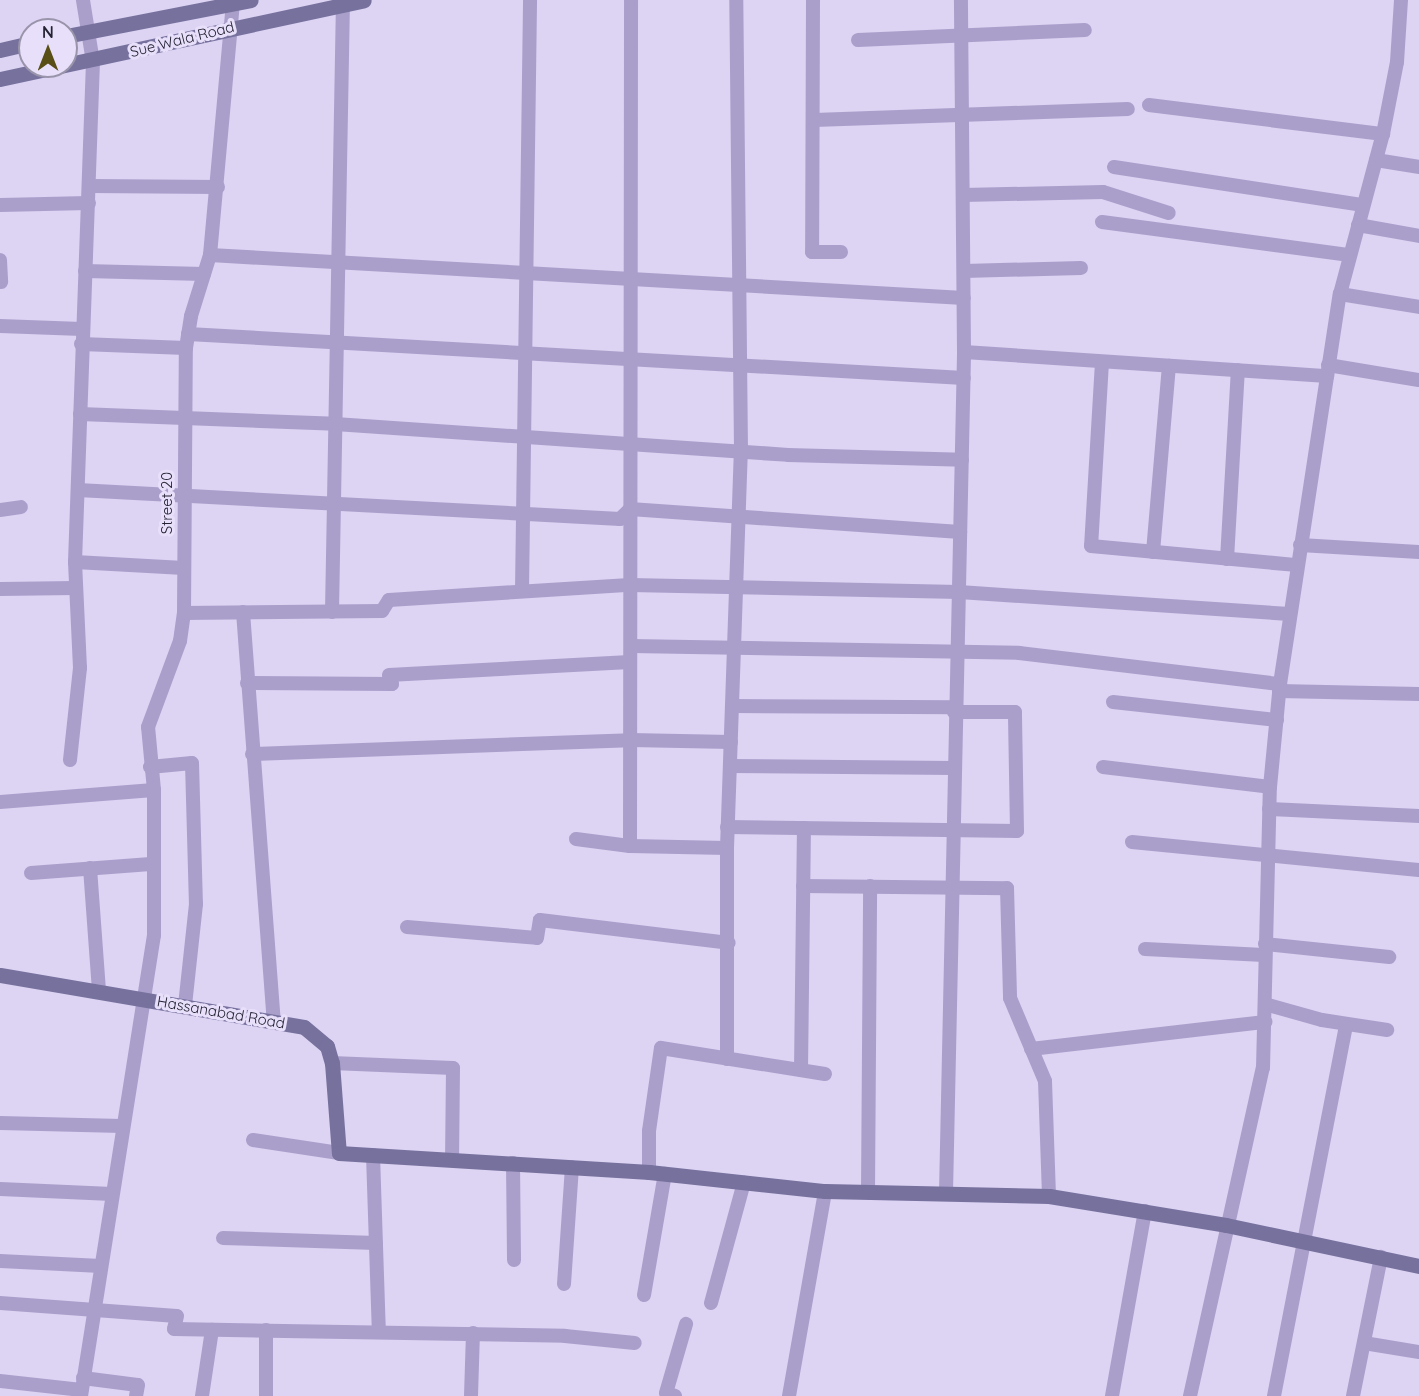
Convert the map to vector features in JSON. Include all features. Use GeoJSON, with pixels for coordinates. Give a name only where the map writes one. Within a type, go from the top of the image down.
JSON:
{"type":"FeatureCollection","features":[{"type":"Feature","properties":{"kind":"street"},"geometry":{"type":"LineString","coordinates":[[70,760],[80,668],[75,562],[81,344],[90,186],[93,62],[83,0]]}},
{"type":"Feature","properties":{"kind":"street"},"geometry":{"type":"LineString","coordinates":[[78,33],[251,0]]}},
{"type":"Feature","properties":{"kind":"street","name":"Sue Wala Road"},"geometry":{"type":"LineString","coordinates":[[0,80],[93,62],[231,27],[343,2],[364,0]]}},
{"type":"Feature","properties":{"kind":"street"},"geometry":{"type":"LineString","coordinates":[[522,591],[522,436],[530,0]]}},
{"type":"Feature","properties":{"kind":"street"},"geometry":{"type":"LineString","coordinates":[[630,846],[633,281],[631,0]]}},
{"type":"Feature","properties":{"kind":"street"},"geometry":{"type":"LineString","coordinates":[[727,1059],[729,943],[727,848],[739,588],[741,450],[736,0]]}},
{"type":"Feature","properties":{"kind":"street"},"geometry":{"type":"LineString","coordinates":[[813,0],[812,252],[841,252]]}},
{"type":"Feature","properties":{"kind":"street"},"geometry":{"type":"LineString","coordinates":[[946,1193],[951,829],[964,378],[961,0]]}},
{"type":"Feature","properties":{"kind":"street"},"geometry":{"type":"LineString","coordinates":[[1190,1396],[1226,1225],[1261,1080],[1265,1022],[1264,950],[1270,787],[1289,614],[1340,294],[1383,134],[1396,62],[1401,0]]}},
{"type":"Feature","properties":{"kind":"street"},"geometry":{"type":"LineString","coordinates":[[332,612],[343,2]]}},
{"type":"Feature","properties":{"kind":"street","name":"Street 20"},"geometry":{"type":"LineString","coordinates":[[82,1388],[141,999],[154,935],[151,864],[154,790],[150,767],[148,727],[180,641],[184,613],[183,418],[187,341],[210,255],[233,3]]}},
{"type":"Feature","properties":{"kind":"street"},"geometry":{"type":"LineString","coordinates":[[858,40],[1085,30]]}},
{"type":"Feature","properties":{"kind":"street"},"geometry":{"type":"LineString","coordinates":[[0,50],[18,46]]}},
{"type":"Feature","properties":{"kind":"street"},"geometry":{"type":"LineString","coordinates":[[1149,105],[1383,134]]}},
{"type":"Feature","properties":{"kind":"street"},"geometry":{"type":"LineString","coordinates":[[814,120],[1128,109]]}},
{"type":"Feature","properties":{"kind":"street"},"geometry":{"type":"LineString","coordinates":[[1376,160],[1419,168]]}},
{"type":"Feature","properties":{"kind":"street"},"geometry":{"type":"LineString","coordinates":[[1114,167],[1363,205]]}},
{"type":"Feature","properties":{"kind":"street"},"geometry":{"type":"LineString","coordinates":[[90,186],[218,187]]}},
{"type":"Feature","properties":{"kind":"street"},"geometry":{"type":"LineString","coordinates":[[963,195],[1103,192],[1170,213]]}},
{"type":"Feature","properties":{"kind":"street"},"geometry":{"type":"LineString","coordinates":[[0,205],[89,203]]}},
{"type":"Feature","properties":{"kind":"street"},"geometry":{"type":"LineString","coordinates":[[1102,222],[1350,255]]}},
{"type":"Feature","properties":{"kind":"street"},"geometry":{"type":"LineString","coordinates":[[1358,225],[1419,236]]}},
{"type":"Feature","properties":{"kind":"street"},"geometry":{"type":"LineString","coordinates":[[210,255],[633,281],[964,298]]}},
{"type":"Feature","properties":{"kind":"street"},"geometry":{"type":"LineString","coordinates":[[0,260],[1,282]]}},
{"type":"Feature","properties":{"kind":"street"},"geometry":{"type":"LineString","coordinates":[[964,271],[1081,268]]}},
{"type":"Feature","properties":{"kind":"street"},"geometry":{"type":"LineString","coordinates":[[85,271],[204,274]]}},
{"type":"Feature","properties":{"kind":"street"},"geometry":{"type":"LineString","coordinates":[[1340,294],[1419,307]]}},
{"type":"Feature","properties":{"kind":"street"},"geometry":{"type":"LineString","coordinates":[[0,326],[82,329]]}},
{"type":"Feature","properties":{"kind":"street"},"geometry":{"type":"LineString","coordinates":[[81,344],[187,341],[336,344],[964,378]]}},
{"type":"Feature","properties":{"kind":"street"},"geometry":{"type":"LineString","coordinates":[[964,352],[1239,370],[1327,371],[1419,380]]}},
{"type":"Feature","properties":{"kind":"street"},"geometry":{"type":"LineString","coordinates":[[1102,362],[1091,546],[1297,565]]}},
{"type":"Feature","properties":{"kind":"street"},"geometry":{"type":"LineString","coordinates":[[1153,552],[1170,366]]}},
{"type":"Feature","properties":{"kind":"street"},"geometry":{"type":"LineString","coordinates":[[1227,559],[1239,370]]}},
{"type":"Feature","properties":{"kind":"street"},"geometry":{"type":"LineString","coordinates":[[80,414],[335,424],[741,450],[962,460]]}},
{"type":"Feature","properties":{"kind":"street"},"geometry":{"type":"LineString","coordinates":[[78,490],[620,519],[630,509],[960,532]]}},
{"type":"Feature","properties":{"kind":"street"},"geometry":{"type":"LineString","coordinates":[[0,510],[21,507]]}},
{"type":"Feature","properties":{"kind":"street"},"geometry":{"type":"LineString","coordinates":[[1300,545],[1419,552]]}},
{"type":"Feature","properties":{"kind":"street"},"geometry":{"type":"LineString","coordinates":[[75,562],[184,568]]}},
{"type":"Feature","properties":{"kind":"street"},"geometry":{"type":"LineString","coordinates":[[184,613],[382,611],[389,600],[630,585],[959,592],[1289,614]]}},
{"type":"Feature","properties":{"kind":"street"},"geometry":{"type":"LineString","coordinates":[[0,589],[75,588]]}},
{"type":"Feature","properties":{"kind":"street"},"geometry":{"type":"LineString","coordinates":[[243,612],[274,1021]]}},
{"type":"Feature","properties":{"kind":"street"},"geometry":{"type":"LineString","coordinates":[[631,646],[736,651],[1018,653],[1280,687],[1419,694]]}},
{"type":"Feature","properties":{"kind":"street"},"geometry":{"type":"LineString","coordinates":[[247,683],[392,684],[389,675],[630,662]]}},
{"type":"Feature","properties":{"kind":"street"},"geometry":{"type":"LineString","coordinates":[[1113,702],[1276,720]]}},
{"type":"Feature","properties":{"kind":"street"},"geometry":{"type":"LineString","coordinates":[[728,827],[1017,831],[1015,712],[733,706]]}},
{"type":"Feature","properties":{"kind":"street"},"geometry":{"type":"LineString","coordinates":[[252,754],[630,740],[731,742]]}},
{"type":"Feature","properties":{"kind":"street"},"geometry":{"type":"LineString","coordinates":[[150,767],[192,763],[196,904],[185,1006]]}},
{"type":"Feature","properties":{"kind":"street"},"geometry":{"type":"LineString","coordinates":[[730,766],[953,768]]}},
{"type":"Feature","properties":{"kind":"street"},"geometry":{"type":"LineString","coordinates":[[1103,767],[1270,787]]}},
{"type":"Feature","properties":{"kind":"street"},"geometry":{"type":"LineString","coordinates":[[0,802],[154,790]]}},
{"type":"Feature","properties":{"kind":"street"},"geometry":{"type":"LineString","coordinates":[[1269,809],[1419,816]]}},
{"type":"Feature","properties":{"kind":"street"},"geometry":{"type":"LineString","coordinates":[[801,1070],[804,828]]}},
{"type":"Feature","properties":{"kind":"street"},"geometry":{"type":"LineString","coordinates":[[576,839],[630,846],[727,848]]}},
{"type":"Feature","properties":{"kind":"street"},"geometry":{"type":"LineString","coordinates":[[1132,842],[1268,858],[1419,870]]}},
{"type":"Feature","properties":{"kind":"street"},"geometry":{"type":"LineString","coordinates":[[31,873],[151,864]]}},
{"type":"Feature","properties":{"kind":"street"},"geometry":{"type":"LineString","coordinates":[[90,868],[99,990]]}},
{"type":"Feature","properties":{"kind":"street"},"geometry":{"type":"LineString","coordinates":[[803,886],[1007,888],[1010,998],[1045,1081],[1049,1196]]}},
{"type":"Feature","properties":{"kind":"street"},"geometry":{"type":"LineString","coordinates":[[868,1192],[870,886]]}},
{"type":"Feature","properties":{"kind":"street"},"geometry":{"type":"LineString","coordinates":[[407,927],[537,938],[540,920],[729,943]]}},
{"type":"Feature","properties":{"kind":"street"},"geometry":{"type":"LineString","coordinates":[[1145,948],[1264,950],[1389,957]]}},
{"type":"Feature","properties":{"kind":"street","name":"Hassanabad Road"},"geometry":{"type":"LineString","coordinates":[[0,975],[274,1021],[318,1034],[332,1063],[339,1153]]}},
{"type":"Feature","properties":{"kind":"street"},"geometry":{"type":"LineString","coordinates":[[1265,1004],[1346,1024],[1387,1030]]}},
{"type":"Feature","properties":{"kind":"street"},"geometry":{"type":"LineString","coordinates":[[1031,1048],[1265,1022]]}},
{"type":"Feature","properties":{"kind":"street"},"geometry":{"type":"LineString","coordinates":[[1274,1396],[1302,1240],[1346,1024]]}},
{"type":"Feature","properties":{"kind":"street"},"geometry":{"type":"LineString","coordinates":[[649,1172],[649,1131],[661,1048],[825,1074]]}},
{"type":"Feature","properties":{"kind":"street"},"geometry":{"type":"LineString","coordinates":[[332,1063],[453,1068],[452,1160]]}},
{"type":"Feature","properties":{"kind":"street"},"geometry":{"type":"LineString","coordinates":[[0,1123],[122,1126]]}},
{"type":"Feature","properties":{"kind":"street"},"geometry":{"type":"LineString","coordinates":[[253,1140],[339,1153],[649,1172],[825,1191],[1049,1196],[1226,1225],[1419,1266]]}},
{"type":"Feature","properties":{"kind":"street"},"geometry":{"type":"LineString","coordinates":[[373,1155],[379,1332]]}},
{"type":"Feature","properties":{"kind":"street"},"geometry":{"type":"LineString","coordinates":[[513,1163],[514,1260]]}},
{"type":"Feature","properties":{"kind":"street"},"geometry":{"type":"LineString","coordinates":[[564,1284],[572,1167]]}},
{"type":"Feature","properties":{"kind":"street"},"geometry":{"type":"LineString","coordinates":[[644,1295],[665,1174]]}},
{"type":"Feature","properties":{"kind":"street"},"geometry":{"type":"LineString","coordinates":[[711,1303],[744,1182]]}},
{"type":"Feature","properties":{"kind":"street"},"geometry":{"type":"LineString","coordinates":[[0,1189],[112,1194]]}},
{"type":"Feature","properties":{"kind":"street"},"geometry":{"type":"LineString","coordinates":[[789,1396],[825,1191]]}},
{"type":"Feature","properties":{"kind":"street"},"geometry":{"type":"LineString","coordinates":[[1112,1396],[1145,1211]]}},
{"type":"Feature","properties":{"kind":"street"},"geometry":{"type":"LineString","coordinates":[[223,1238],[376,1243]]}},
{"type":"Feature","properties":{"kind":"street"},"geometry":{"type":"LineString","coordinates":[[1353,1396],[1381,1257]]}},
{"type":"Feature","properties":{"kind":"street"},"geometry":{"type":"LineString","coordinates":[[0,1261],[101,1266]]}},
{"type":"Feature","properties":{"kind":"street"},"geometry":{"type":"LineString","coordinates":[[0,1304],[177,1316],[174,1329],[473,1334],[635,1343]]}},
{"type":"Feature","properties":{"kind":"street"},"geometry":{"type":"LineString","coordinates":[[675,1396],[666,1393],[686,1324]]}},
{"type":"Feature","properties":{"kind":"street"},"geometry":{"type":"LineString","coordinates":[[202,1396],[212,1330]]}},
{"type":"Feature","properties":{"kind":"street"},"geometry":{"type":"LineString","coordinates":[[266,1330],[266,1396]]}},
{"type":"Feature","properties":{"kind":"street"},"geometry":{"type":"LineString","coordinates":[[471,1396],[473,1334]]}},
{"type":"Feature","properties":{"kind":"street"},"geometry":{"type":"LineString","coordinates":[[1364,1343],[1419,1352]]}},
{"type":"Feature","properties":{"kind":"street"},"geometry":{"type":"LineString","coordinates":[[0,1381],[82,1388],[138,1385],[136,1396]]}}]}
